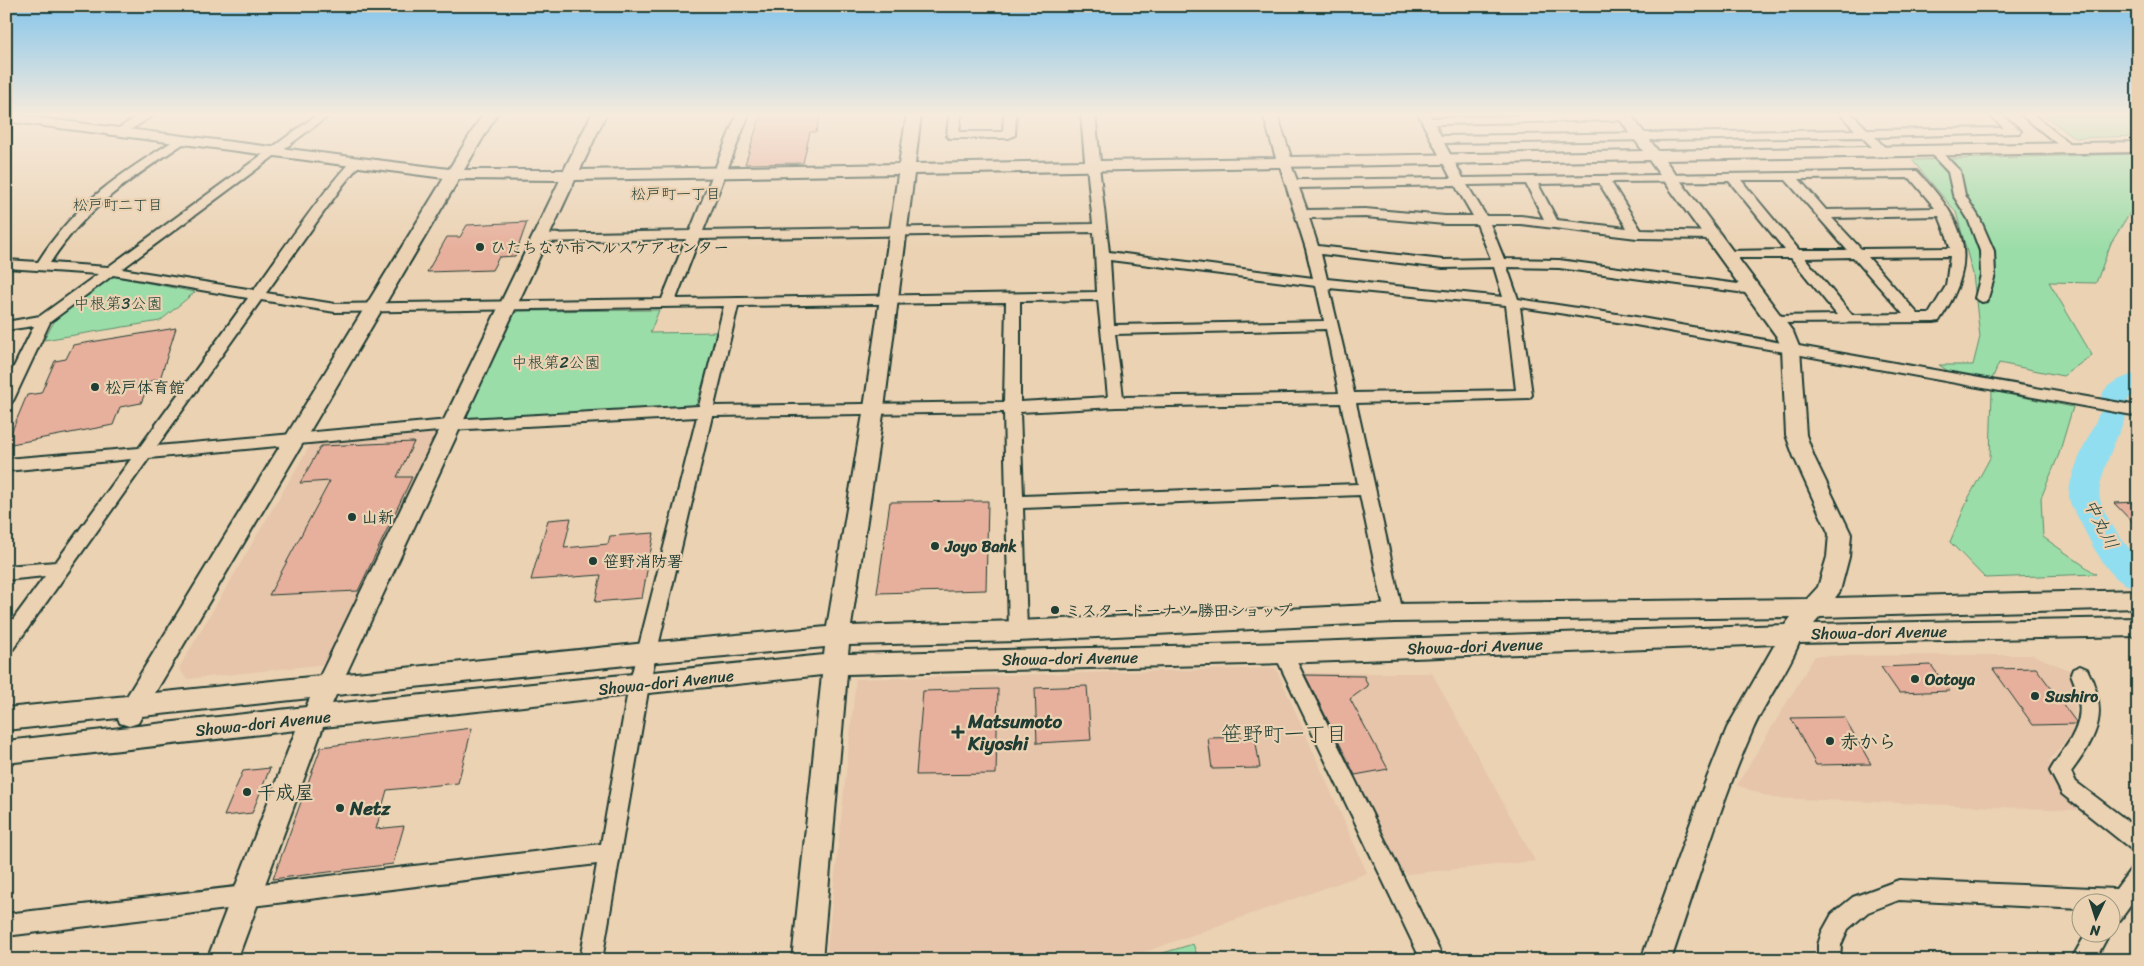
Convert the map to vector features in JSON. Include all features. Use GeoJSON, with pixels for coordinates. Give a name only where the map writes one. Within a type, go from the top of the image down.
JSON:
{"type":"FeatureCollection","features":[{"type":"Feature","properties":{"kind":"street"},"geometry":{"type":"LineString","coordinates":[[42,266],[54,243],[90,203],[153,159]]}},
{"type":"Feature","properties":{"kind":"street"},"geometry":{"type":"LineString","coordinates":[[6,326],[44,320],[263,159]]}},
{"type":"Feature","properties":{"kind":"street"},"geometry":{"type":"LineString","coordinates":[[326,159],[454,174],[568,175],[1494,159]]}},
{"type":"Feature","properties":{"kind":"street"},"geometry":{"type":"LineString","coordinates":[[116,739],[463,159]]}},
{"type":"Feature","properties":{"kind":"street"},"geometry":{"type":"LineString","coordinates":[[222,960],[314,717],[449,425],[576,159]]}},
{"type":"Feature","properties":{"kind":"street"},"geometry":{"type":"LineString","coordinates":[[667,304],[724,159]]}},
{"type":"Feature","properties":{"kind":"street"},"geometry":{"type":"LineString","coordinates":[[807,960],[838,636],[874,408],[908,159]]}},
{"type":"Feature","properties":{"kind":"street"},"geometry":{"type":"LineString","coordinates":[[1092,159],[1098,228],[1103,255],[1104,296],[1116,402]]}},
{"type":"Feature","properties":{"kind":"street"},"geometry":{"type":"LineString","coordinates":[[1284,159],[1322,283],[1394,613]]}},
{"type":"Feature","properties":{"kind":"street"},"geometry":{"type":"LineString","coordinates":[[1656,159],[1786,336],[1791,349],[1796,435],[1804,457],[1826,499],[1840,534],[1838,558],[1828,591],[1791,634],[1782,656],[1740,728],[1718,783],[1656,960]]}},
{"type":"Feature","properties":{"kind":"street"},"geometry":{"type":"LineString","coordinates":[[1942,159],[1954,171],[1959,194],[1974,219],[1987,251],[1988,275],[1982,298]]}},
{"type":"Feature","properties":{"kind":"street"},"geometry":{"type":"LineString","coordinates":[[6,465],[449,425],[705,411],[1012,407],[1116,402],[1524,395],[1512,302],[1482,220],[1446,160]]}},
{"type":"Feature","properties":{"kind":"street"},"geometry":{"type":"LineString","coordinates":[[6,644],[329,196],[355,163]]}},
{"type":"Feature","properties":{"kind":"street"},"geometry":{"type":"LineString","coordinates":[[1293,184],[1913,174],[1931,193],[1956,236],[1958,252],[1954,282],[1934,318],[1775,320]]}},
{"type":"Feature","properties":{"kind":"street"},"geometry":{"type":"LineString","coordinates":[[1789,176],[1914,318]]}},
{"type":"Feature","properties":{"kind":"street"},"geometry":{"type":"LineString","coordinates":[[1732,177],[1848,319]]}},
{"type":"Feature","properties":{"kind":"street"},"geometry":{"type":"LineString","coordinates":[[1603,179],[1637,234]]}},
{"type":"Feature","properties":{"kind":"street"},"geometry":{"type":"LineString","coordinates":[[1530,180],[1553,224]]}},
{"type":"Feature","properties":{"kind":"street"},"geometry":{"type":"LineString","coordinates":[[1823,214],[1942,212]]}},
{"type":"Feature","properties":{"kind":"street"},"geometry":{"type":"LineString","coordinates":[[1302,214],[1365,214],[1445,220],[1521,220],[1637,234],[1712,236]]}},
{"type":"Feature","properties":{"kind":"street"},"geometry":{"type":"LineString","coordinates":[[540,238],[1098,228]]}},
{"type":"Feature","properties":{"kind":"street"},"geometry":{"type":"LineString","coordinates":[[1313,249],[1443,264],[1559,264],[1753,290]]}},
{"type":"Feature","properties":{"kind":"street"},"geometry":{"type":"LineString","coordinates":[[1727,255],[1958,252]]}},
{"type":"Feature","properties":{"kind":"street"},"geometry":{"type":"LineString","coordinates":[[1103,255],[1322,283],[1512,302],[1630,320],[2138,411]]}},
{"type":"Feature","properties":{"kind":"street"},"geometry":{"type":"LineString","coordinates":[[6,264],[111,271],[336,308],[507,307],[1104,296]]}},
{"type":"Feature","properties":{"kind":"street"},"geometry":{"type":"LineString","coordinates":[[1013,298],[1012,407],[1018,631]]}},
{"type":"Feature","properties":{"kind":"street"},"geometry":{"type":"LineString","coordinates":[[591,960],[639,685],[732,302]]}},
{"type":"Feature","properties":{"kind":"street"},"geometry":{"type":"LineString","coordinates":[[6,399],[44,320]]}},
{"type":"Feature","properties":{"kind":"street"},"geometry":{"type":"LineString","coordinates":[[1108,330],[1332,326]]}},
{"type":"Feature","properties":{"kind":"street"},"geometry":{"type":"LineString","coordinates":[[1016,502],[1367,489]]}},
{"type":"Feature","properties":{"kind":"street"},"geometry":{"type":"LineString","coordinates":[[6,573],[61,568]]}},
{"type":"Feature","properties":{"kind":"street","name":"Showa-dori Avenue"},"geometry":{"type":"LineString","coordinates":[[6,719],[646,653],[838,636],[1018,631],[1394,613],[1812,608],[2138,599]]}},
{"type":"Feature","properties":{"kind":"street","name":"Showa-dori Avenue"},"geometry":{"type":"LineString","coordinates":[[6,752],[314,717],[836,664],[1283,653],[1791,634],[2138,627]]}},
{"type":"Feature","properties":{"kind":"street"},"geometry":{"type":"LineString","coordinates":[[1283,653],[1432,960]]}},
{"type":"Feature","properties":{"kind":"street"},"geometry":{"type":"LineString","coordinates":[[2080,674],[2089,698],[2088,723],[2080,746],[2060,771],[2069,788],[2138,842]]}},
{"type":"Feature","properties":{"kind":"street"},"geometry":{"type":"LineString","coordinates":[[6,925],[610,853]]}},
{"type":"Feature","properties":{"kind":"street"},"geometry":{"type":"LineString","coordinates":[[2122,897],[2138,877]]}},
{"type":"Feature","properties":{"kind":"street"},"geometry":{"type":"LineString","coordinates":[[1829,960],[1828,945],[1840,919],[1873,897],[1900,890],[2072,903]]}},
{"type":"Feature","properties":{"kind":"street"},"geometry":{"type":"LineString","coordinates":[[2082,960],[2092,944]]}},
{"type":"Feature","properties":{"kind":"shaded area"},"geometry":{"type":"Polygon","coordinates":[[[431,430],[437,435],[326,664],[187,679],[179,668],[312,442],[431,430]]]}},
{"type":"Feature","properties":{"kind":"shaded area"},"geometry":{"type":"Polygon","coordinates":[[[2033,655],[2071,671],[2076,694],[2074,730],[2049,761],[2077,810],[1772,798],[1737,785],[1815,656],[2033,655]]]}},
{"type":"Feature","properties":{"kind":"shaded area"},"geometry":{"type":"Polygon","coordinates":[[[1276,668],[1367,873],[1122,960],[826,960],[856,679],[1276,668]]]}},
{"type":"Feature","properties":{"kind":"shaded area"},"geometry":{"type":"Polygon","coordinates":[[[1300,673],[1432,673],[1535,861],[1407,874],[1395,866],[1300,673]]]}},
{"type":"Feature","properties":{"kind":"green space"},"geometry":{"type":"Polygon","coordinates":[[[2138,159],[2138,200],[2111,243],[2096,283],[2049,282],[2092,355],[2063,376],[1999,363],[1992,379],[1957,377],[1939,365],[1973,365],[1980,337],[1973,274],[1956,212],[1912,160],[2138,159]]]}},
{"type":"Feature","properties":{"kind":"green space","name":"中根第3公園"},"geometry":{"type":"Polygon","coordinates":[[[113,276],[195,292],[160,321],[44,340],[55,320],[113,276]]]}},
{"type":"Feature","properties":{"kind":"green space","name":"中根第2公園"},"geometry":{"type":"Polygon","coordinates":[[[659,310],[650,333],[718,332],[696,406],[464,418],[462,413],[513,314],[519,311],[659,310]]]}},
{"type":"Feature","properties":{"kind":"green space"},"geometry":{"type":"Polygon","coordinates":[[[1992,391],[2073,407],[2059,454],[2041,498],[2043,537],[2096,574],[1985,578],[1950,542],[1969,497],[1990,458],[1992,391]]]}},
{"type":"Feature","properties":{"kind":"green space"},"geometry":{"type":"Polygon","coordinates":[[[1193,944],[1199,960],[1140,960],[1193,944]]]}},
{"type":"Feature","properties":{"kind":"building"},"geometry":{"type":"Polygon","coordinates":[[[747,159],[804,159],[803,163],[745,164],[747,159]]]}},
{"type":"Feature","properties":{"kind":"building","name":"ひたちなか市ヘルスケアセンター"},"geometry":{"type":"Polygon","coordinates":[[[527,222],[515,256],[499,257],[492,270],[427,272],[447,237],[460,237],[467,225],[527,222]]]}},
{"type":"Feature","properties":{"kind":"building","name":"松戸体育館"},"geometry":{"type":"Polygon","coordinates":[[[176,328],[160,379],[150,381],[141,403],[120,407],[113,425],[6,445],[27,395],[41,393],[55,361],[66,359],[73,345],[176,328]]]}},
{"type":"Feature","properties":{"kind":"building","name":"山新"},"geometry":{"type":"Polygon","coordinates":[[[414,442],[397,477],[412,477],[358,591],[269,595],[330,481],[300,483],[321,446],[414,442]]]}},
{"type":"Feature","properties":{"kind":"building","name":"Joyo Bank"},"geometry":{"type":"Polygon","coordinates":[[[988,501],[986,590],[877,593],[890,502],[988,501]]]}},
{"type":"Feature","properties":{"kind":"building"},"geometry":{"type":"Polygon","coordinates":[[[2138,502],[2138,528],[2114,503],[2138,502]]]}},
{"type":"Feature","properties":{"kind":"building","name":"笹野消防署"},"geometry":{"type":"Polygon","coordinates":[[[571,518],[564,548],[608,544],[610,536],[654,533],[642,598],[595,602],[601,575],[531,580],[548,520],[571,518]]]}},
{"type":"Feature","properties":{"kind":"building","name":"Ootoya"},"geometry":{"type":"Polygon","coordinates":[[[1931,665],[1950,691],[1899,693],[1881,667],[1931,665]]]}},
{"type":"Feature","properties":{"kind":"building","name":"Sushiro"},"geometry":{"type":"Polygon","coordinates":[[[2036,668],[2076,722],[2075,724],[2033,725],[1993,669],[2036,668]]]}},
{"type":"Feature","properties":{"kind":"building"},"geometry":{"type":"Polygon","coordinates":[[[1305,675],[1364,676],[1368,686],[1350,699],[1388,769],[1355,775],[1305,675]]]}},
{"type":"Feature","properties":{"kind":"building"},"geometry":{"type":"Polygon","coordinates":[[[1087,686],[1091,740],[1037,743],[1035,688],[1087,686]]]}},
{"type":"Feature","properties":{"kind":"building","name":"Matsumoto Kiyoshi"},"geometry":{"type":"Polygon","coordinates":[[[998,689],[996,774],[916,775],[923,691],[998,689]]]}},
{"type":"Feature","properties":{"kind":"building","name":"赤から"},"geometry":{"type":"Polygon","coordinates":[[[1844,717],[1871,764],[1816,765],[1791,718],[1844,717]]]}},
{"type":"Feature","properties":{"kind":"building","name":"Netz"},"geometry":{"type":"Polygon","coordinates":[[[472,728],[458,783],[387,790],[376,829],[404,826],[393,864],[273,879],[321,747],[472,728]]]}},
{"type":"Feature","properties":{"kind":"building"},"geometry":{"type":"Polygon","coordinates":[[[1255,737],[1260,768],[1212,769],[1208,738],[1255,737]]]}},
{"type":"Feature","properties":{"kind":"building","name":"千成屋"},"geometry":{"type":"Polygon","coordinates":[[[270,768],[252,813],[224,816],[243,771],[270,768]]]}},
{"type":"Feature","properties":{"kind":"waterway"},"geometry":{"type":"LineString","coordinates":[[2115,400],[2115,394],[2138,382]]}},
{"type":"Feature","properties":{"kind":"waterway","name":"中丸川"},"geometry":{"type":"LineString","coordinates":[[2113,414],[2087,478],[2084,498],[2108,546],[2133,574]]}},
{"type":"Feature","properties":{"kind":"place","name":"ひたちなか市ヘルスケアセンター"},"geometry":{"type":"Point","coordinates":[480,247]}},
{"type":"Feature","properties":{"kind":"place","name":"松戸体育館"},"geometry":{"type":"Point","coordinates":[95,387]}},
{"type":"Feature","properties":{"kind":"place","name":"山新"},"geometry":{"type":"Point","coordinates":[352,517]}},
{"type":"Feature","properties":{"kind":"place","name":"Joyo Bank"},"geometry":{"type":"Point","coordinates":[935,546]}},
{"type":"Feature","properties":{"kind":"place","name":"笹野消防署"},"geometry":{"type":"Point","coordinates":[593,561]}},
{"type":"Feature","properties":{"kind":"place","name":"ミスタードーナツ 勝田ショップ"},"geometry":{"type":"Point","coordinates":[1055,610]}},
{"type":"Feature","properties":{"kind":"place","name":"Ootoya"},"geometry":{"type":"Point","coordinates":[1915,679]}},
{"type":"Feature","properties":{"kind":"place","name":"Sushiro"},"geometry":{"type":"Point","coordinates":[2035,696]}},
{"type":"Feature","properties":{"kind":"place","name":"Matsumoto Kiyoshi"},"geometry":{"type":"Point","coordinates":[958,732]}},
{"type":"Feature","properties":{"kind":"place","name":"赤から"},"geometry":{"type":"Point","coordinates":[1830,741]}},
{"type":"Feature","properties":{"kind":"place","name":"千成屋"},"geometry":{"type":"Point","coordinates":[247,792]}},
{"type":"Feature","properties":{"kind":"place","name":"Netz"},"geometry":{"type":"Point","coordinates":[340,808]}},
{"type":"Feature","properties":{"kind":"district","name":"松戸町一丁目"},"geometry":{"type":"Point","coordinates":[676,194]}},
{"type":"Feature","properties":{"kind":"district","name":"松戸町二丁目"},"geometry":{"type":"Point","coordinates":[118,205]}},
{"type":"Feature","properties":{"kind":"district","name":"笹野町一丁目"},"geometry":{"type":"Point","coordinates":[1284,734]}}]}
